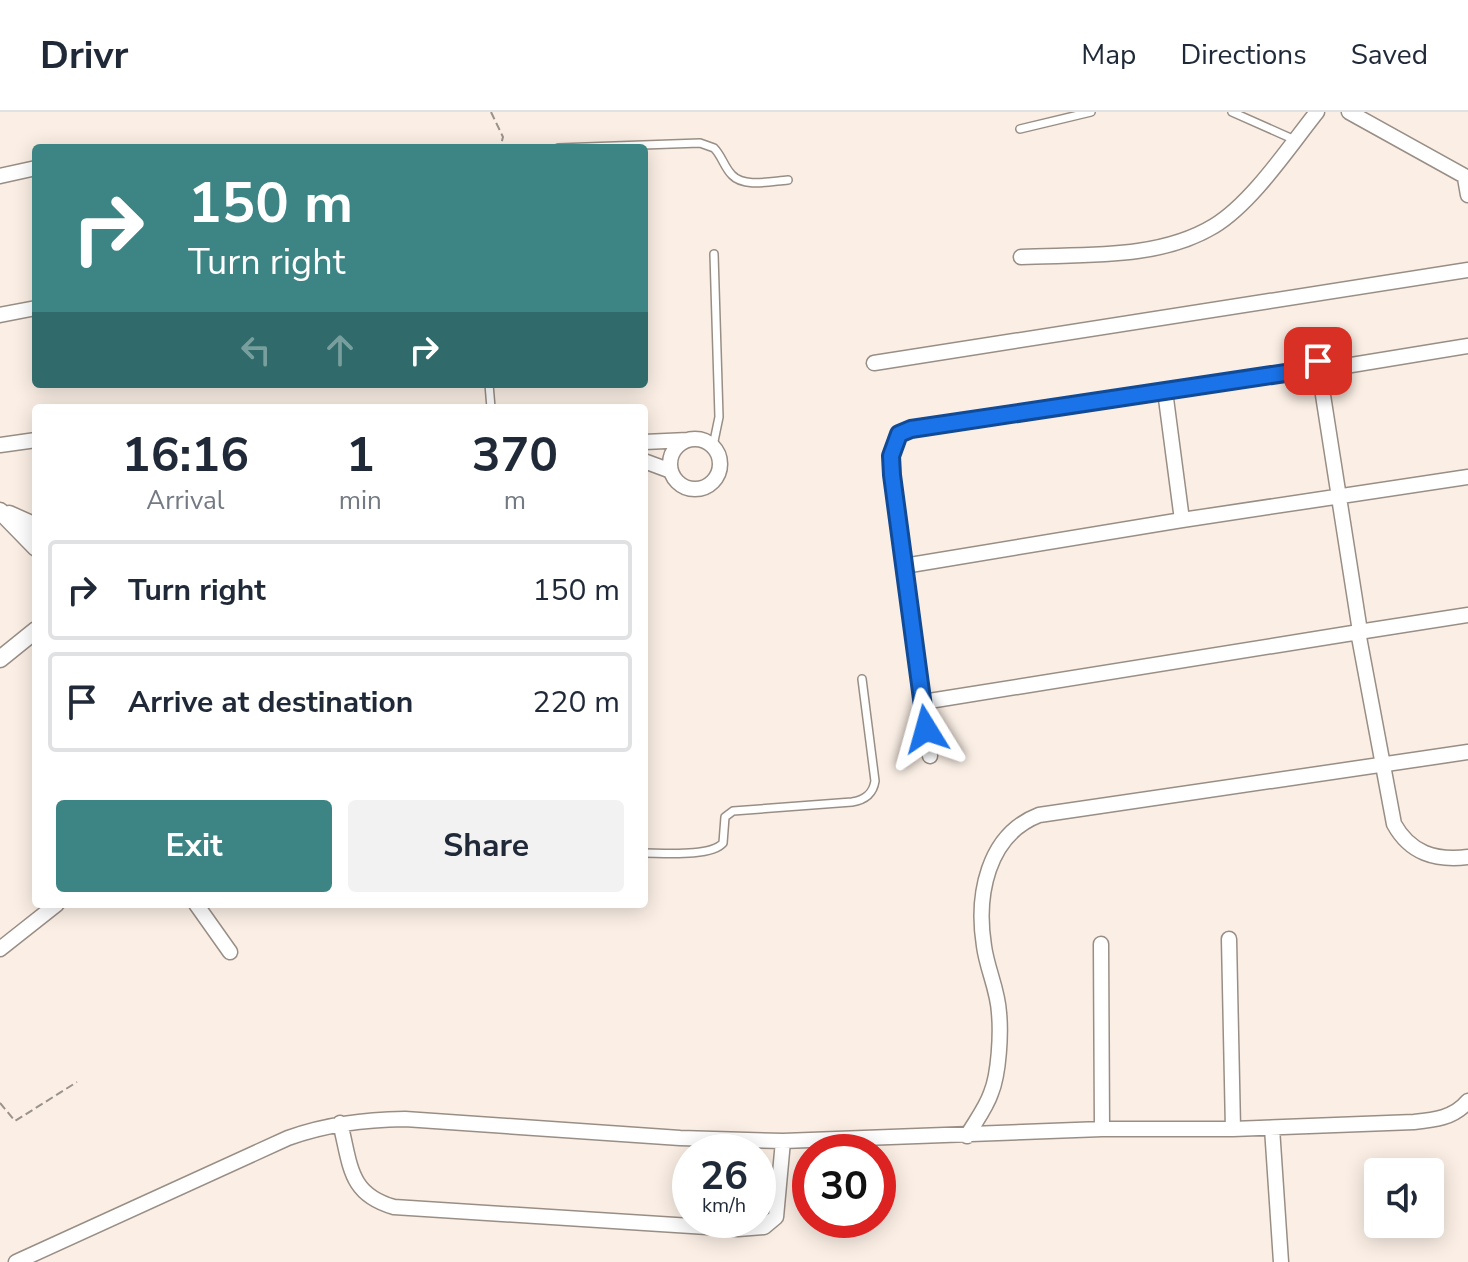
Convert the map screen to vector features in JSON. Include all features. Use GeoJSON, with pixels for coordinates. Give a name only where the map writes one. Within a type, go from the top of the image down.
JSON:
{"type":"FeatureCollection","features":[{"type":"Feature","properties":{"kind":"street"},"geometry":{"type":"LineString","coordinates":[[1021,257],[1148,249],[1195,236],[1215,226],[1233,211],[1317,112]]}},
{"type":"Feature","properties":{"kind":"street"},"geometry":{"type":"LineString","coordinates":[[1349,112],[1466,178],[1468,195]]}},
{"type":"Feature","properties":{"kind":"street"},"geometry":{"type":"LineString","coordinates":[[0,176],[32,169]]}},
{"type":"Feature","properties":{"kind":"street"},"geometry":{"type":"LineString","coordinates":[[874,363],[1468,270]]}},
{"type":"Feature","properties":{"kind":"street"},"geometry":{"type":"LineString","coordinates":[[0,315],[32,309]]}},
{"type":"Feature","properties":{"kind":"street"},"geometry":{"type":"LineString","coordinates":[[930,756],[891,456],[899,434],[911,429],[1320,371],[1468,346]]}},
{"type":"Feature","properties":{"kind":"street"},"geometry":{"type":"LineString","coordinates":[[1320,371],[1359,632],[1394,824],[1408,844],[1432,857],[1468,857]]}},
{"type":"Feature","properties":{"kind":"street"},"geometry":{"type":"LineString","coordinates":[[1165,391],[1182,520]]}},
{"type":"Feature","properties":{"kind":"street"},"geometry":{"type":"LineString","coordinates":[[648,442],[697,439],[713,446],[720,462],[719,471],[709,485],[701,488],[683,487],[671,471],[670,458],[674,450],[680,444],[697,439]]}},
{"type":"Feature","properties":{"kind":"street"},"geometry":{"type":"LineString","coordinates":[[0,445],[32,441]]}},
{"type":"Feature","properties":{"kind":"street"},"geometry":{"type":"LineString","coordinates":[[648,462],[671,471]]}},
{"type":"Feature","properties":{"kind":"street"},"geometry":{"type":"LineString","coordinates":[[904,566],[1468,477]]}},
{"type":"Feature","properties":{"kind":"street"},"geometry":{"type":"LineString","coordinates":[[0,510],[32,524]]}},
{"type":"Feature","properties":{"kind":"street"},"geometry":{"type":"LineString","coordinates":[[0,510],[32,544]]}},
{"type":"Feature","properties":{"kind":"street"},"geometry":{"type":"LineString","coordinates":[[923,702],[1468,615]]}},
{"type":"Feature","properties":{"kind":"street"},"geometry":{"type":"LineString","coordinates":[[0,659],[32,633]]}},
{"type":"Feature","properties":{"kind":"street"},"geometry":{"type":"LineString","coordinates":[[967,1136],[991,1093],[995,1077],[998,1003],[983,946],[982,913],[987,878],[997,846],[1016,826],[1039,815],[1468,752]]}},
{"type":"Feature","properties":{"kind":"street"},"geometry":{"type":"LineString","coordinates":[[0,949],[52,908]]}},
{"type":"Feature","properties":{"kind":"street"},"geometry":{"type":"LineString","coordinates":[[199,908],[230,952]]}},
{"type":"Feature","properties":{"kind":"street"},"geometry":{"type":"LineString","coordinates":[[1229,939],[1233,1129]]}},
{"type":"Feature","properties":{"kind":"street"},"geometry":{"type":"LineString","coordinates":[[1101,944],[1102,1129]]}},
{"type":"Feature","properties":{"kind":"street"},"geometry":{"type":"LineString","coordinates":[[16,1262],[288,1138],[340,1123],[364,1120],[405,1119],[680,1138],[783,1141],[1102,1129],[1272,1128],[1436,1120],[1451,1114],[1468,1101]]}},
{"type":"Feature","properties":{"kind":"street"},"geometry":{"type":"LineString","coordinates":[[340,1123],[352,1170],[362,1192],[369,1198],[394,1207],[738,1229],[764,1227],[776,1217],[783,1141]]}},
{"type":"Feature","properties":{"kind":"street"},"geometry":{"type":"LineString","coordinates":[[1272,1128],[1281,1262]]}},
{"type":"Feature","properties":{"kind":"lane"},"geometry":{"type":"LineString","coordinates":[[1020,129],[1091,112]]}},
{"type":"Feature","properties":{"kind":"lane"},"geometry":{"type":"LineString","coordinates":[[1232,112],[1295,140]]}},
{"type":"Feature","properties":{"kind":"lane"},"geometry":{"type":"LineString","coordinates":[[648,145],[700,143],[719,152],[730,173],[738,179],[750,182],[788,180]]}},
{"type":"Feature","properties":{"kind":"lane"},"geometry":{"type":"LineString","coordinates":[[713,446],[719,417],[714,254]]}},
{"type":"Feature","properties":{"kind":"lane"},"geometry":{"type":"LineString","coordinates":[[648,853],[719,848],[724,840],[725,817],[730,811],[852,802],[868,796],[875,781],[862,679]]}},
{"type":"Feature","properties":{"kind":"path"},"geometry":{"type":"LineString","coordinates":[[491,112],[503,137],[501,144]]}},
{"type":"Feature","properties":{"kind":"path"},"geometry":{"type":"LineString","coordinates":[[0,1103],[15,1121],[77,1082]]}},
{"type":"Feature","properties":{"kind":"route"},"geometry":{"type":"LineString","coordinates":[[926,729],[892,475],[891,456],[899,434],[911,429],[1312,369],[1318,361]]}}]}
